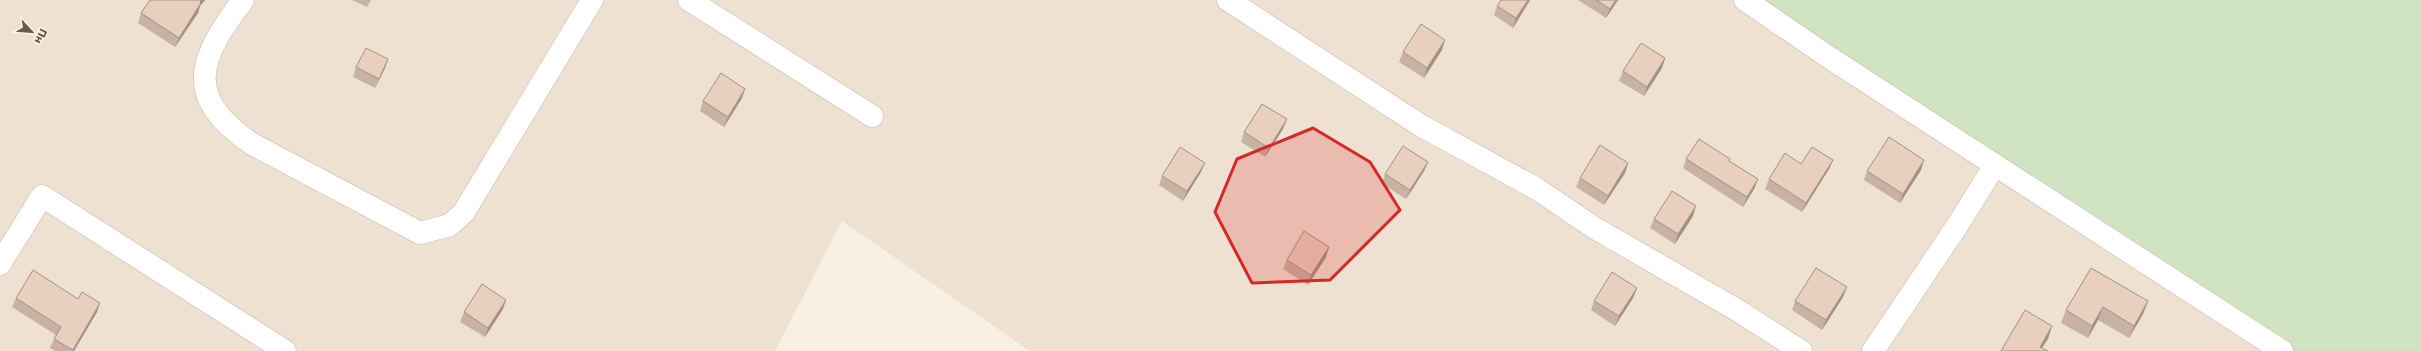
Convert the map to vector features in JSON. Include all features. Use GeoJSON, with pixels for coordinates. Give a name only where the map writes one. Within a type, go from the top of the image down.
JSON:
{"type":"FeatureCollection","features":[{"type":"Feature","properties":{"kind":"street"},"geometry":{"type":"LineString","coordinates":[[243,0],[227,22],[211,50],[204,73],[208,96],[215,112],[232,130],[252,144],[420,233],[450,225],[464,212],[592,0]]}},
{"type":"Feature","properties":{"kind":"street"},"geometry":{"type":"LineString","coordinates":[[689,0],[872,116]]}},
{"type":"Feature","properties":{"kind":"street"},"geometry":{"type":"LineString","coordinates":[[1228,0],[1420,125],[1537,189],[1593,227],[1737,310],[1801,351]]}},
{"type":"Feature","properties":{"kind":"street"},"geometry":{"type":"LineString","coordinates":[[1745,0],[1995,165],[2282,351]]}},
{"type":"Feature","properties":{"kind":"street"},"geometry":{"type":"LineString","coordinates":[[1873,351],[1957,226],[1995,165]]}},
{"type":"Feature","properties":{"kind":"street"},"geometry":{"type":"LineString","coordinates":[[0,264],[42,196],[285,351]]}},
{"type":"Feature","properties":{"kind":"highlighted area"},"geometry":{"type":"Polygon","coordinates":[[[1313,128],[1370,162],[1400,210],[1330,280],[1252,283],[1215,212],[1237,159],[1313,128]]]}},
{"type":"Feature","properties":{"kind":"shaded area"},"geometry":{"type":"Polygon","coordinates":[[[0,0],[1745,0],[2282,351],[1030,351],[842,221],[775,351],[0,351],[0,0]]]}},
{"type":"Feature","properties":{"kind":"green space"},"geometry":{"type":"Polygon","coordinates":[[[1745,0],[2421,0],[2421,351],[2282,351],[1745,0]]]}},
{"type":"Feature","properties":{"kind":"building"},"geometry":{"type":"Polygon","coordinates":[[[150,0],[201,0],[201,3],[179,38],[141,13],[150,0]]]}},
{"type":"Feature","properties":{"kind":"building"},"geometry":{"type":"Polygon","coordinates":[[[1501,0],[1528,0],[1516,18],[1497,6],[1501,0]]]}},
{"type":"Feature","properties":{"kind":"building"},"geometry":{"type":"Polygon","coordinates":[[[1596,0],[1616,0],[1610,9],[1596,0]]]}},
{"type":"Feature","properties":{"kind":"building"},"geometry":{"type":"Polygon","coordinates":[[[1421,24],[1445,40],[1427,68],[1403,52],[1421,24]]]}},
{"type":"Feature","properties":{"kind":"building"},"geometry":{"type":"Polygon","coordinates":[[[1641,43],[1665,58],[1647,87],[1623,71],[1641,43]]]}},
{"type":"Feature","properties":{"kind":"building"},"geometry":{"type":"Polygon","coordinates":[[[366,48],[388,59],[379,79],[356,67],[366,48]]]}},
{"type":"Feature","properties":{"kind":"building"},"geometry":{"type":"Polygon","coordinates":[[[721,73],[745,89],[728,117],[703,101],[721,73]]]}},
{"type":"Feature","properties":{"kind":"building"},"geometry":{"type":"Polygon","coordinates":[[[1262,104],[1287,119],[1269,148],[1244,132],[1262,104]]]}},
{"type":"Feature","properties":{"kind":"building"},"geometry":{"type":"Polygon","coordinates":[[[1889,137],[1924,160],[1903,194],[1867,171],[1889,137]]]}},
{"type":"Feature","properties":{"kind":"building"},"geometry":{"type":"Polygon","coordinates":[[[1699,139],[1730,159],[1729,161],[1758,179],[1747,197],[1686,159],[1699,139]]]}},
{"type":"Feature","properties":{"kind":"building"},"geometry":{"type":"Polygon","coordinates":[[[1600,145],[1628,163],[1608,196],[1580,178],[1600,145]]]}},
{"type":"Feature","properties":{"kind":"building"},"geometry":{"type":"Polygon","coordinates":[[[1403,146],[1428,162],[1410,190],[1385,174],[1403,146]]]}},
{"type":"Feature","properties":{"kind":"building"},"geometry":{"type":"Polygon","coordinates":[[[1180,147],[1205,163],[1187,191],[1162,176],[1180,147]]]}},
{"type":"Feature","properties":{"kind":"building"},"geometry":{"type":"Polygon","coordinates":[[[1812,147],[1833,160],[1806,203],[1769,179],[1785,153],[1801,164],[1812,147]]]}},
{"type":"Feature","properties":{"kind":"building"},"geometry":{"type":"Polygon","coordinates":[[[1672,191],[1696,206],[1678,234],[1654,219],[1672,191]]]}},
{"type":"Feature","properties":{"kind":"building"},"geometry":{"type":"Polygon","coordinates":[[[1304,231],[1329,247],[1311,275],[1287,260],[1304,231]]]}},
{"type":"Feature","properties":{"kind":"building"},"geometry":{"type":"Polygon","coordinates":[[[1816,268],[1847,287],[1826,320],[1795,301],[1816,268]]]}},
{"type":"Feature","properties":{"kind":"building"},"geometry":{"type":"Polygon","coordinates":[[[2091,268],[2148,301],[2134,326],[2103,307],[2092,326],[2066,310],[2091,268]]]}},
{"type":"Feature","properties":{"kind":"building"},"geometry":{"type":"Polygon","coordinates":[[[33,270],[78,299],[82,292],[100,303],[73,350],[54,339],[61,327],[16,298],[33,270]]]}},
{"type":"Feature","properties":{"kind":"building"},"geometry":{"type":"Polygon","coordinates":[[[1612,272],[1637,288],[1619,316],[1594,301],[1612,272]]]}},
{"type":"Feature","properties":{"kind":"building"},"geometry":{"type":"Polygon","coordinates":[[[482,284],[506,300],[488,328],[464,312],[482,284]]]}},
{"type":"Feature","properties":{"kind":"building"},"geometry":{"type":"Polygon","coordinates":[[[2025,310],[2052,326],[2040,347],[2048,351],[2001,351],[2025,310]]]}}]}
